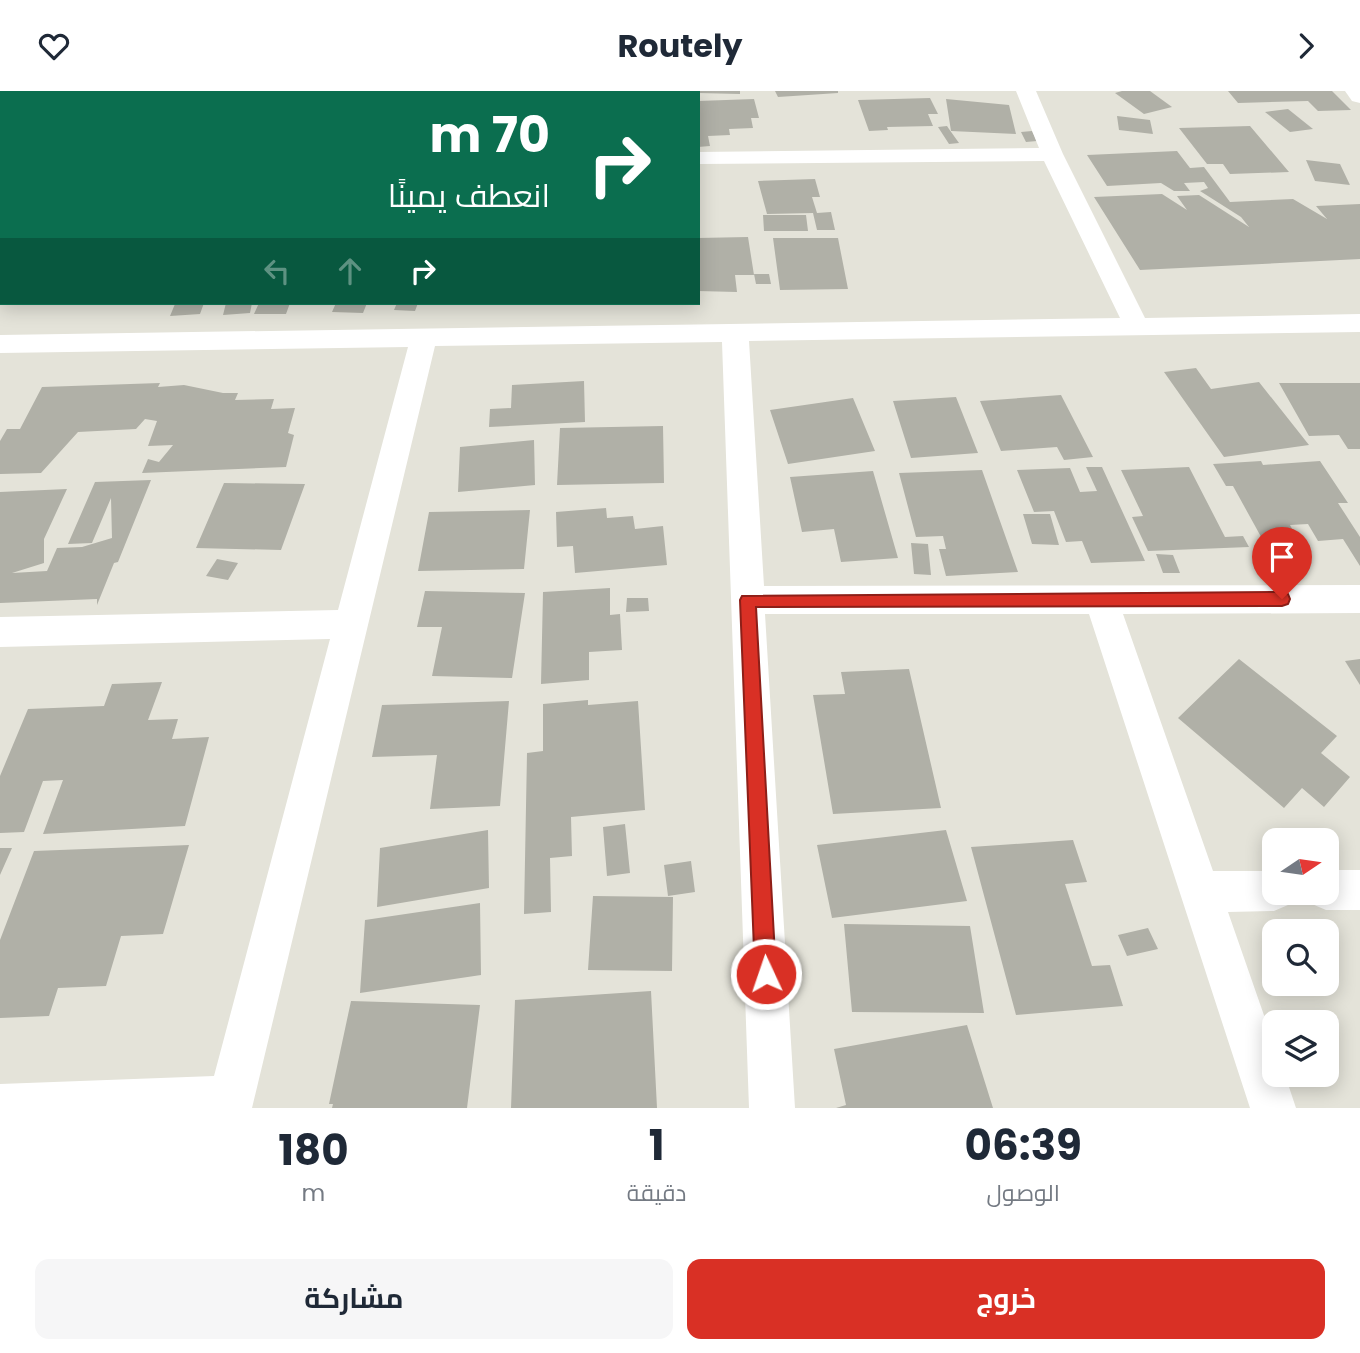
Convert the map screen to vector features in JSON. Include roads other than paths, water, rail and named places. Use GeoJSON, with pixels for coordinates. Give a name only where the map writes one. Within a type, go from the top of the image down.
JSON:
{"type":"FeatureCollection","features":[{"type":"Feature","properties":{"kind":"street"},"geometry":{"type":"LineString","coordinates":[[1026,91],[1052,153],[1137,327]]}},
{"type":"Feature","properties":{"kind":"street"},"geometry":{"type":"LineString","coordinates":[[1356,91],[1360,96]]}},
{"type":"Feature","properties":{"kind":"street"},"geometry":{"type":"LineString","coordinates":[[700,158],[1052,153]]}},
{"type":"Feature","properties":{"kind":"street"},"geometry":{"type":"LineString","coordinates":[[0,344],[1360,323]]}},
{"type":"Feature","properties":{"kind":"street"},"geometry":{"type":"LineString","coordinates":[[735,333],[772,1108]]}},
{"type":"Feature","properties":{"kind":"street"},"geometry":{"type":"LineString","coordinates":[[0,1107],[231,1103],[424,337]]}},
{"type":"Feature","properties":{"kind":"street"},"geometry":{"type":"LineString","coordinates":[[1101,599],[1273,1108]]}},
{"type":"Feature","properties":{"kind":"street"},"geometry":{"type":"LineString","coordinates":[[748,600],[1360,599]]}},
{"type":"Feature","properties":{"kind":"street"},"geometry":{"type":"LineString","coordinates":[[0,632],[353,624]]}},
{"type":"Feature","properties":{"kind":"street"},"geometry":{"type":"LineString","coordinates":[[1339,890],[1360,890]]}},
{"type":"Feature","properties":{"kind":"street"},"geometry":{"type":"LineString","coordinates":[[1200,892],[1262,891]]}}]}
